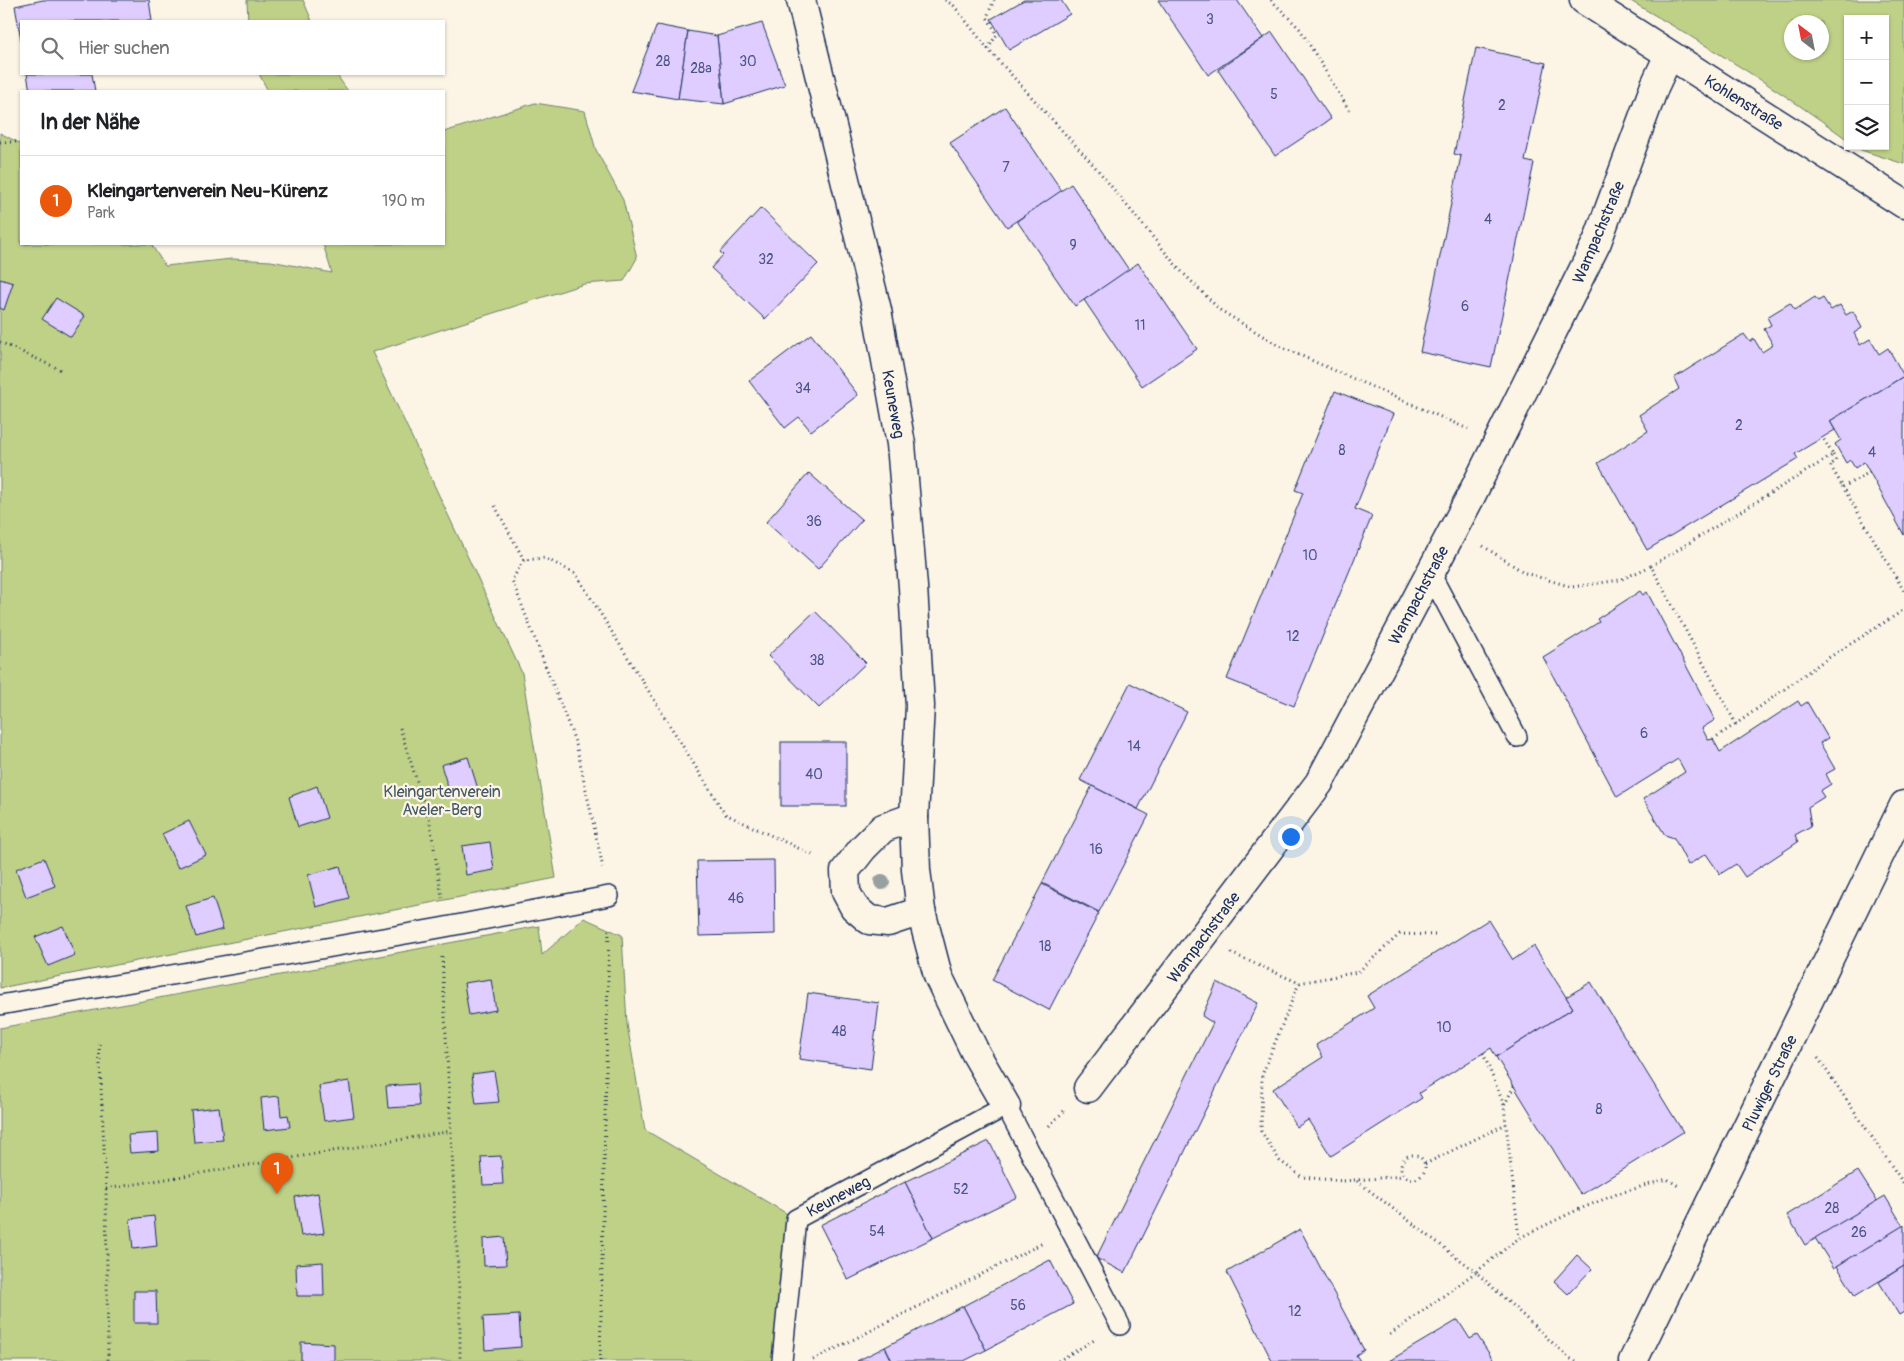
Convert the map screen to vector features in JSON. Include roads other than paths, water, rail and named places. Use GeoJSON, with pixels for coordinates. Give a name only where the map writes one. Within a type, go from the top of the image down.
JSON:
{"type":"FeatureCollection","features":[{"type":"Feature","properties":{"kind":"street","name":"Keuneweg"},"geometry":{"type":"LineString","coordinates":[[802,0],[877,310],[901,444],[913,587],[920,706],[914,817],[920,911],[938,976],[976,1054],[1006,1106]]}},
{"type":"Feature","properties":{"kind":"street","name":"Kohlenstraße"},"geometry":{"type":"LineString","coordinates":[[1584,0],[1904,204]]}},
{"type":"Feature","properties":{"kind":"street","name":"Wampachstraße"},"geometry":{"type":"LineString","coordinates":[[1088,1088],[1319,783],[1453,530],[1597,242],[1655,86],[1669,55]]}},
{"type":"Feature","properties":{"kind":"street","name":"Pluwiger Straße"},"geometry":{"type":"LineString","coordinates":[[1633,1361],[1904,805]]}},
{"type":"Feature","properties":{"kind":"street"},"geometry":{"type":"LineString","coordinates":[[914,817],[883,828],[863,848],[845,871],[846,892],[854,907],[869,920],[888,922],[920,911]]}},
{"type":"Feature","properties":{"kind":"lane"},"geometry":{"type":"LineString","coordinates":[[1430,573],[1518,737]]}},
{"type":"Feature","properties":{"kind":"lane"},"geometry":{"type":"LineString","coordinates":[[0,1005],[440,928],[609,896]]}},
{"type":"Feature","properties":{"kind":"lane","name":"Keuneweg"},"geometry":{"type":"LineString","coordinates":[[782,1361],[796,1219],[1006,1106],[1120,1325]]}},
{"type":"Feature","properties":{"kind":"place","name":"Kleingartenverein Neu-Kürenz"},"geometry":{"type":"Point","coordinates":[277,1194]}},
{"type":"Feature","properties":{"kind":"park label","name":"Kleingartenverein Aveler-Berg"},"geometry":{"type":"Point","coordinates":[442,800]}}]}
